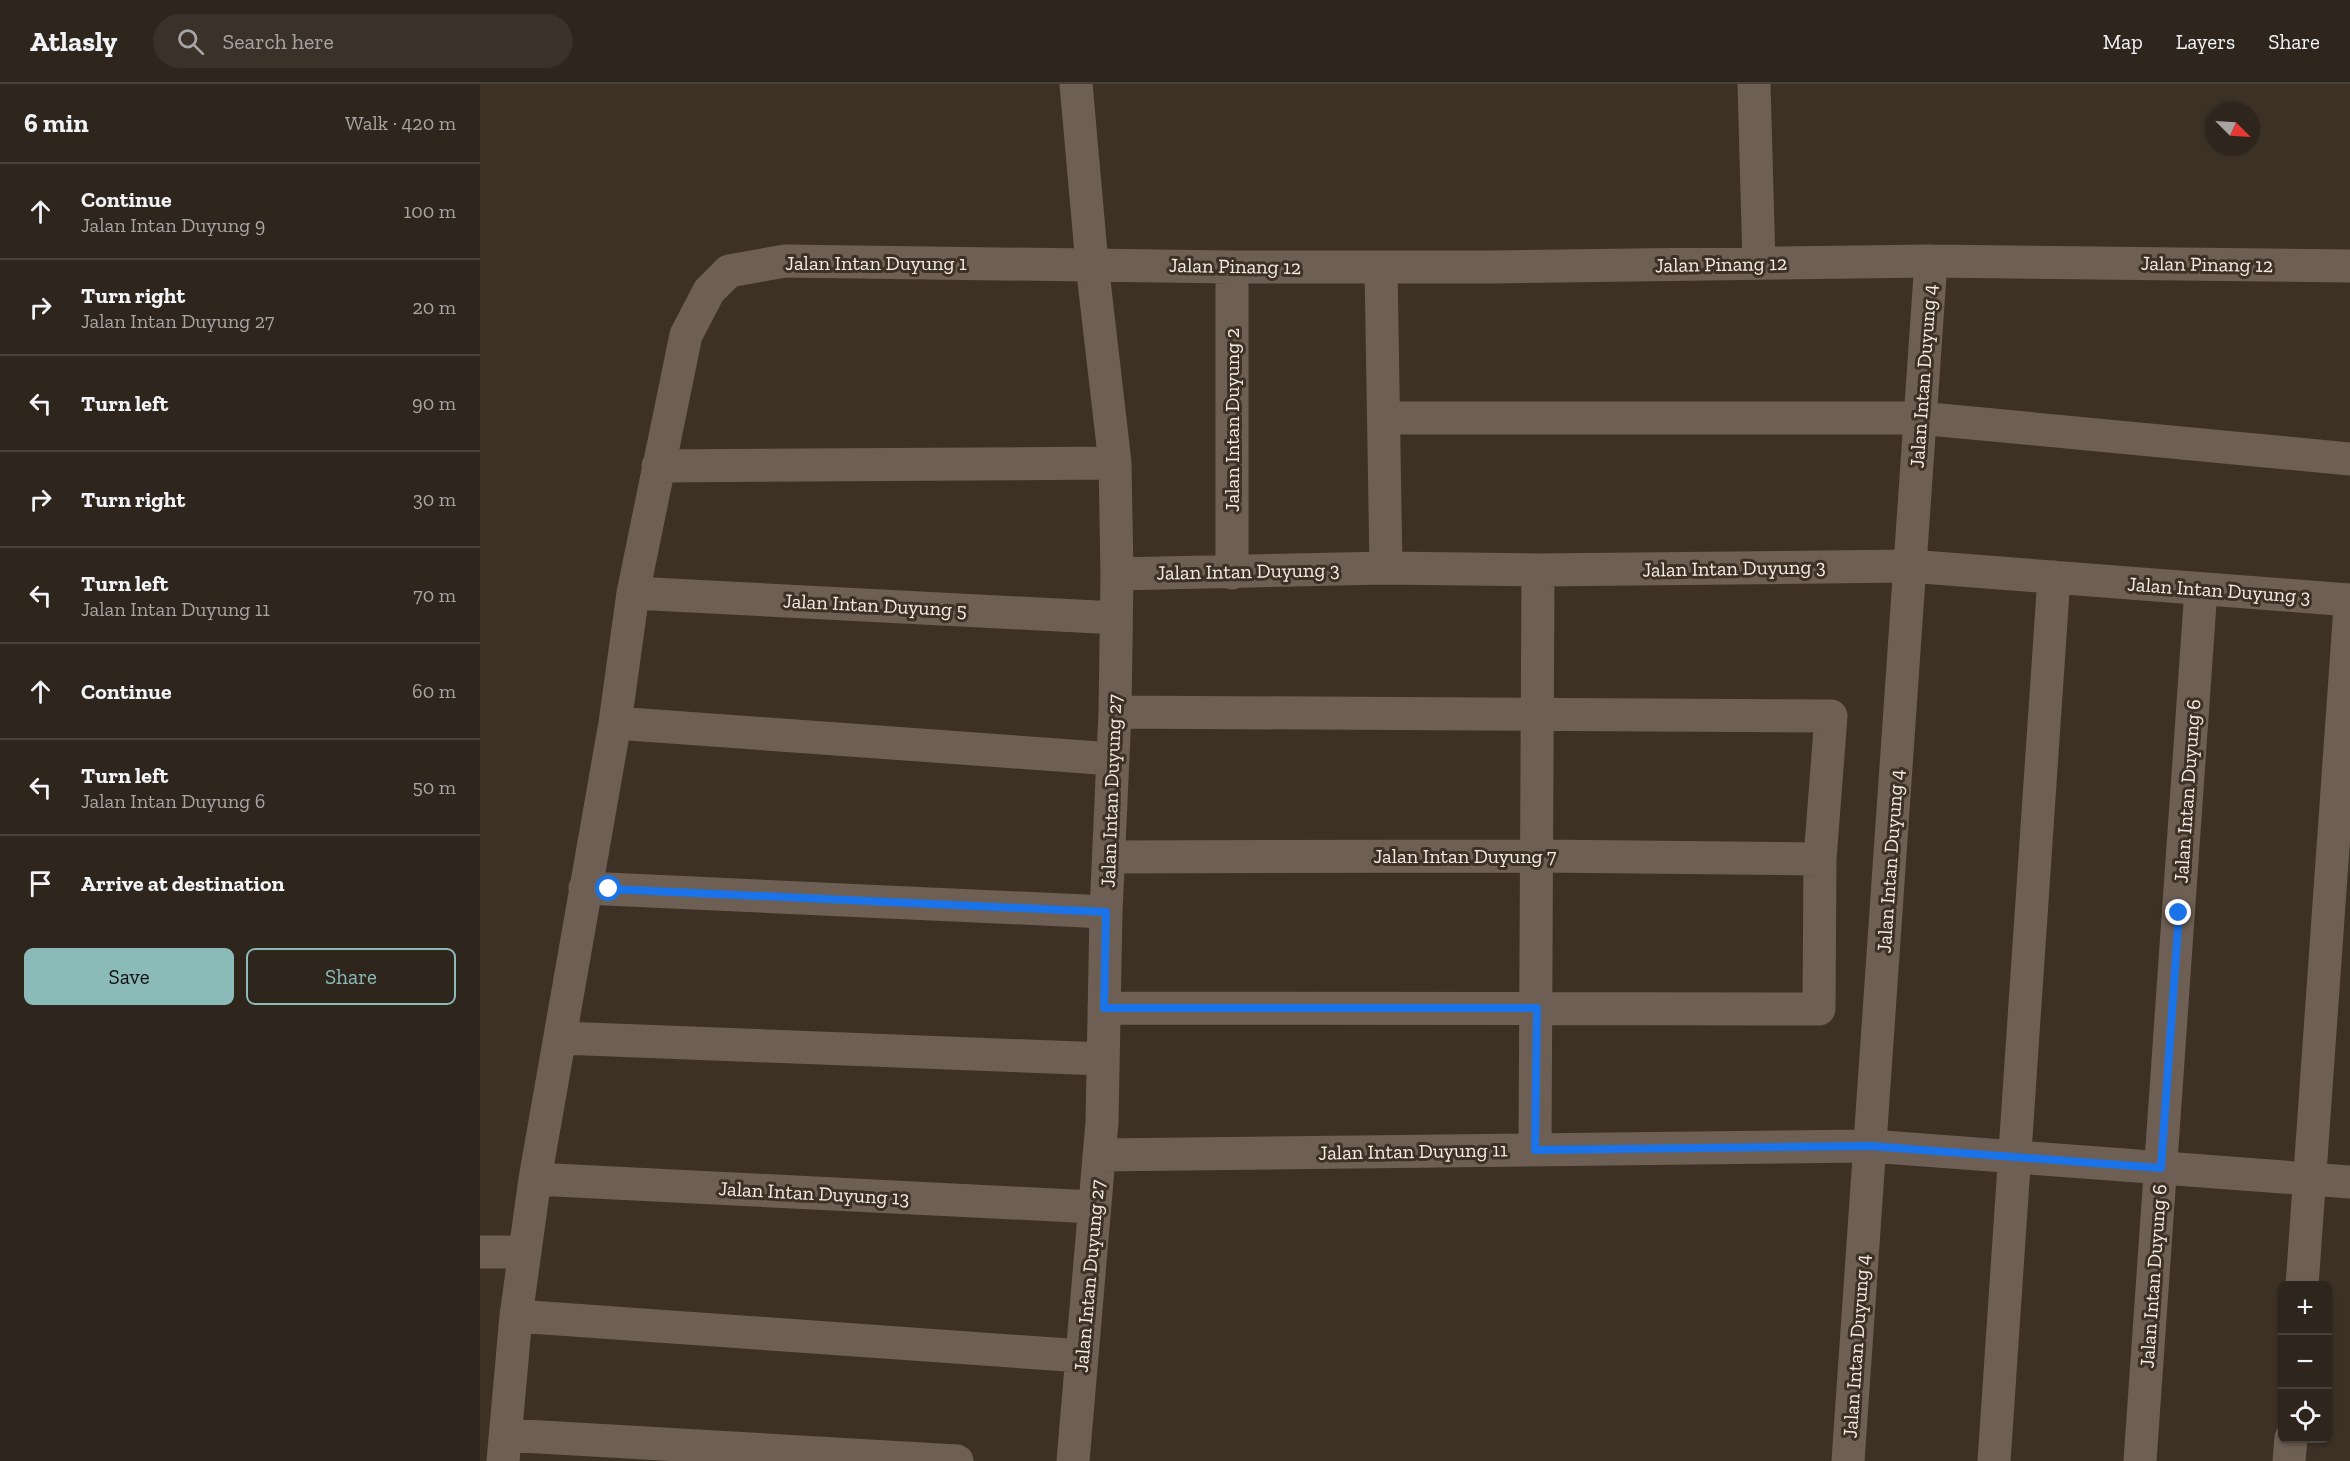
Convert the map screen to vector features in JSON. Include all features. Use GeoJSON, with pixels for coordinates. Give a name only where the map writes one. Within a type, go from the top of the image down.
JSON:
{"type":"FeatureCollection","features":[{"type":"Feature","properties":{"kind":"street","name":"Jalan Intan Duyung 27"},"geometry":{"type":"LineString","coordinates":[[1073,1461],[1099,1155],[1115,712],[1117,574],[1114,463],[1092,264],[1076,84]]}},
{"type":"Feature","properties":{"kind":"street"},"geometry":{"type":"LineString","coordinates":[[1754,84],[1759,263]]}},
{"type":"Feature","properties":{"kind":"street","name":"Jalan Intan Duyung 1"},"geometry":{"type":"LineString","coordinates":[[504,1448],[516,1316],[535,1179],[615,723],[633,593],[686,335],[709,291],[729,272],[785,261],[1092,264]]}},
{"type":"Feature","properties":{"kind":"street","name":"Jalan Pinang 12"},"geometry":{"type":"LineString","coordinates":[[1092,264],[1381,267],[1931,261],[2350,266]]}},
{"type":"Feature","properties":{"kind":"street","name":"Jalan Intan Duyung 4"},"geometry":{"type":"LineString","coordinates":[[1848,1461],[1931,261]]}},
{"type":"Feature","properties":{"kind":"street","name":"Jalan Intan Duyung 2"},"geometry":{"type":"LineString","coordinates":[[1232,267],[1232,573]]}},
{"type":"Feature","properties":{"kind":"street"},"geometry":{"type":"LineString","coordinates":[[1381,267],[1386,568]]}},
{"type":"Feature","properties":{"kind":"street"},"geometry":{"type":"LineString","coordinates":[[1384,418],[1919,418],[2350,459]]}},
{"type":"Feature","properties":{"kind":"street"},"geometry":{"type":"LineString","coordinates":[[658,466],[1114,463]]}},
{"type":"Feature","properties":{"kind":"street","name":"Jalan Intan Duyung 3"},"geometry":{"type":"LineString","coordinates":[[1117,574],[1386,568],[1538,570],[1909,566],[2350,600]]}},
{"type":"Feature","properties":{"kind":"street"},"geometry":{"type":"LineString","coordinates":[[1535,1150],[1538,570]]}},
{"type":"Feature","properties":{"kind":"street"},"geometry":{"type":"LineString","coordinates":[[1994,1461],[2054,577]]}},
{"type":"Feature","properties":{"kind":"street","name":"Jalan Intan Duyung 6"},"geometry":{"type":"LineString","coordinates":[[2140,1461],[2201,589]]}},
{"type":"Feature","properties":{"kind":"street","name":"Jalan Intan Duyung 5"},"geometry":{"type":"LineString","coordinates":[[633,593],[1116,618]]}},
{"type":"Feature","properties":{"kind":"street"},"geometry":{"type":"LineString","coordinates":[[2302,1281],[2350,607]]}},
{"type":"Feature","properties":{"kind":"street"},"geometry":{"type":"LineString","coordinates":[[1104,1008],[1819,1009],[1820,859],[1831,716],[1115,712]]}},
{"type":"Feature","properties":{"kind":"street"},"geometry":{"type":"LineString","coordinates":[[615,723],[1113,759]]}},
{"type":"Feature","properties":{"kind":"street","name":"Jalan Intan Duyung 7"},"geometry":{"type":"LineString","coordinates":[[1109,857],[1538,856],[1820,859]]}},
{"type":"Feature","properties":{"kind":"street"},"geometry":{"type":"LineString","coordinates":[[585,888],[1106,912]]}},
{"type":"Feature","properties":{"kind":"street"},"geometry":{"type":"LineString","coordinates":[[561,1038],[1103,1059]]}},
{"type":"Feature","properties":{"kind":"street","name":"Jalan Intan Duyung 11"},"geometry":{"type":"LineString","coordinates":[[1099,1155],[1870,1146],[2350,1182]]}},
{"type":"Feature","properties":{"kind":"street","name":"Jalan Intan Duyung 13"},"geometry":{"type":"LineString","coordinates":[[535,1179],[1094,1207]]}},
{"type":"Feature","properties":{"kind":"street"},"geometry":{"type":"LineString","coordinates":[[480,1252],[525,1252]]}},
{"type":"Feature","properties":{"kind":"street"},"geometry":{"type":"LineString","coordinates":[[516,1316],[1082,1356]]}},
{"type":"Feature","properties":{"kind":"street"},"geometry":{"type":"LineString","coordinates":[[2289,1461],[2291,1443]]}},
{"type":"Feature","properties":{"kind":"street"},"geometry":{"type":"LineString","coordinates":[[504,1448],[957,1461]]}},
{"type":"Feature","properties":{"kind":"route"},"geometry":{"type":"LineString","coordinates":[[609,889],[1106,912],[1104,1008],[1537,1008],[1535,1150],[1870,1146],[2161,1168],[2179,913]]}}]}
